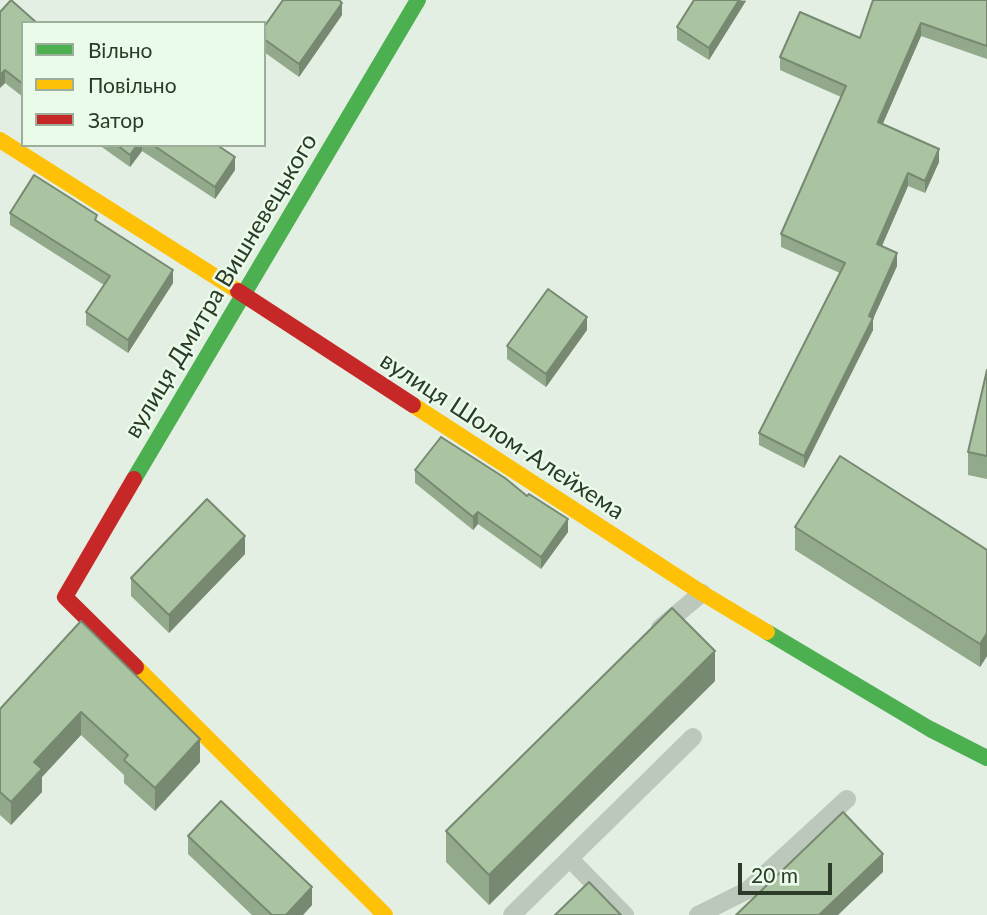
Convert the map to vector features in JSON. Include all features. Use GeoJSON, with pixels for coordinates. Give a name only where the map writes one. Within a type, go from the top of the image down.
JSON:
{"type":"FeatureCollection","features":[{"type":"Feature","properties":{"kind":"street","name":"вулиця Дмитра Вишневецького"},"geometry":{"type":"LineString","coordinates":[[386,915],[65,597],[418,0]]}},
{"type":"Feature","properties":{"kind":"street","name":"вулиця Шолом-Алейхема"},"geometry":{"type":"LineString","coordinates":[[0,140],[702,593],[930,729],[987,758]]}},
{"type":"Feature","properties":{"kind":"lane"},"geometry":{"type":"LineString","coordinates":[[652,634],[702,593]]}},
{"type":"Feature","properties":{"kind":"lane"},"geometry":{"type":"LineString","coordinates":[[512,915],[693,737]]}},
{"type":"Feature","properties":{"kind":"lane"},"geometry":{"type":"LineString","coordinates":[[698,915],[748,890],[847,799]]}},
{"type":"Feature","properties":{"kind":"lane"},"geometry":{"type":"LineString","coordinates":[[570,859],[625,915]]}},
{"type":"Feature","properties":{"kind":"building"},"geometry":{"type":"Polygon","coordinates":[[[11,0],[35,21],[21,21],[21,82],[5,70],[0,75],[0,12],[11,0]]]}},
{"type":"Feature","properties":{"kind":"building"},"geometry":{"type":"Polygon","coordinates":[[[283,0],[339,0],[342,3],[299,64],[266,40],[266,24],[283,0]]]}},
{"type":"Feature","properties":{"kind":"building"},"geometry":{"type":"Polygon","coordinates":[[[694,0],[739,0],[709,48],[677,27],[694,0]]]}},
{"type":"Feature","properties":{"kind":"building"},"geometry":{"type":"Polygon","coordinates":[[[873,0],[987,0],[987,46],[921,23],[878,122],[939,149],[925,181],[908,173],[877,244],[897,253],[869,316],[873,318],[804,456],[759,433],[845,263],[781,234],[846,86],[780,57],[800,12],[860,38],[873,0]]]}},
{"type":"Feature","properties":{"kind":"building"},"geometry":{"type":"Polygon","coordinates":[[[120,147],[136,147],[130,155],[120,147]]]}},
{"type":"Feature","properties":{"kind":"building"},"geometry":{"type":"Polygon","coordinates":[[[156,147],[220,147],[235,157],[215,187],[156,147]]]}},
{"type":"Feature","properties":{"kind":"building"},"geometry":{"type":"Polygon","coordinates":[[[34,175],[97,215],[95,220],[173,270],[128,340],[86,312],[110,276],[10,213],[34,175]]]}},
{"type":"Feature","properties":{"kind":"building"},"geometry":{"type":"Polygon","coordinates":[[[548,289],[587,317],[546,374],[507,346],[548,289]]]}},
{"type":"Feature","properties":{"kind":"building"},"geometry":{"type":"Polygon","coordinates":[[[987,370],[987,456],[968,452],[987,370]]]}},
{"type":"Feature","properties":{"kind":"building"},"geometry":{"type":"Polygon","coordinates":[[[441,437],[505,478],[527,496],[529,494],[568,519],[541,557],[478,512],[473,517],[415,470],[441,437]]]}},
{"type":"Feature","properties":{"kind":"building"},"geometry":{"type":"Polygon","coordinates":[[[840,456],[987,550],[987,633],[980,644],[795,527],[840,456]]]}},
{"type":"Feature","properties":{"kind":"building"},"geometry":{"type":"Polygon","coordinates":[[[207,499],[245,536],[169,615],[131,578],[207,499]]]}},
{"type":"Feature","properties":{"kind":"building"},"geometry":{"type":"Polygon","coordinates":[[[672,608],[715,651],[489,875],[446,831],[672,608]]]}},
{"type":"Feature","properties":{"kind":"building"},"geometry":{"type":"Polygon","coordinates":[[[81,621],[200,739],[155,788],[124,760],[128,755],[81,712],[34,762],[42,769],[11,802],[0,792],[0,709],[81,621]]]}},
{"type":"Feature","properties":{"kind":"building"},"geometry":{"type":"Polygon","coordinates":[[[221,801],[312,887],[286,915],[272,915],[188,836],[221,801]]]}},
{"type":"Feature","properties":{"kind":"building"},"geometry":{"type":"Polygon","coordinates":[[[843,812],[883,854],[819,915],[736,915],[843,812]]]}},
{"type":"Feature","properties":{"kind":"building"},"geometry":{"type":"Polygon","coordinates":[[[589,882],[621,915],[555,915],[589,882]]]}},
{"type":"Feature","properties":{"kind":"traffic: fast"},"geometry":{"type":"LineString","coordinates":[[134,479],[418,0]]}},
{"type":"Feature","properties":{"kind":"traffic: fast"},"geometry":{"type":"LineString","coordinates":[[767,632],[930,729],[987,758]]}},
{"type":"Feature","properties":{"kind":"traffic: slow"},"geometry":{"type":"LineString","coordinates":[[0,140],[238,291]]}},
{"type":"Feature","properties":{"kind":"traffic: slow"},"geometry":{"type":"LineString","coordinates":[[413,405],[702,593],[767,632]]}},
{"type":"Feature","properties":{"kind":"traffic: slow"},"geometry":{"type":"LineString","coordinates":[[136,667],[385,915]]}},
{"type":"Feature","properties":{"kind":"traffic: jam"},"geometry":{"type":"LineString","coordinates":[[238,291],[413,405]]}},
{"type":"Feature","properties":{"kind":"traffic: jam"},"geometry":{"type":"LineString","coordinates":[[134,479],[65,597],[136,667]]}}]}
